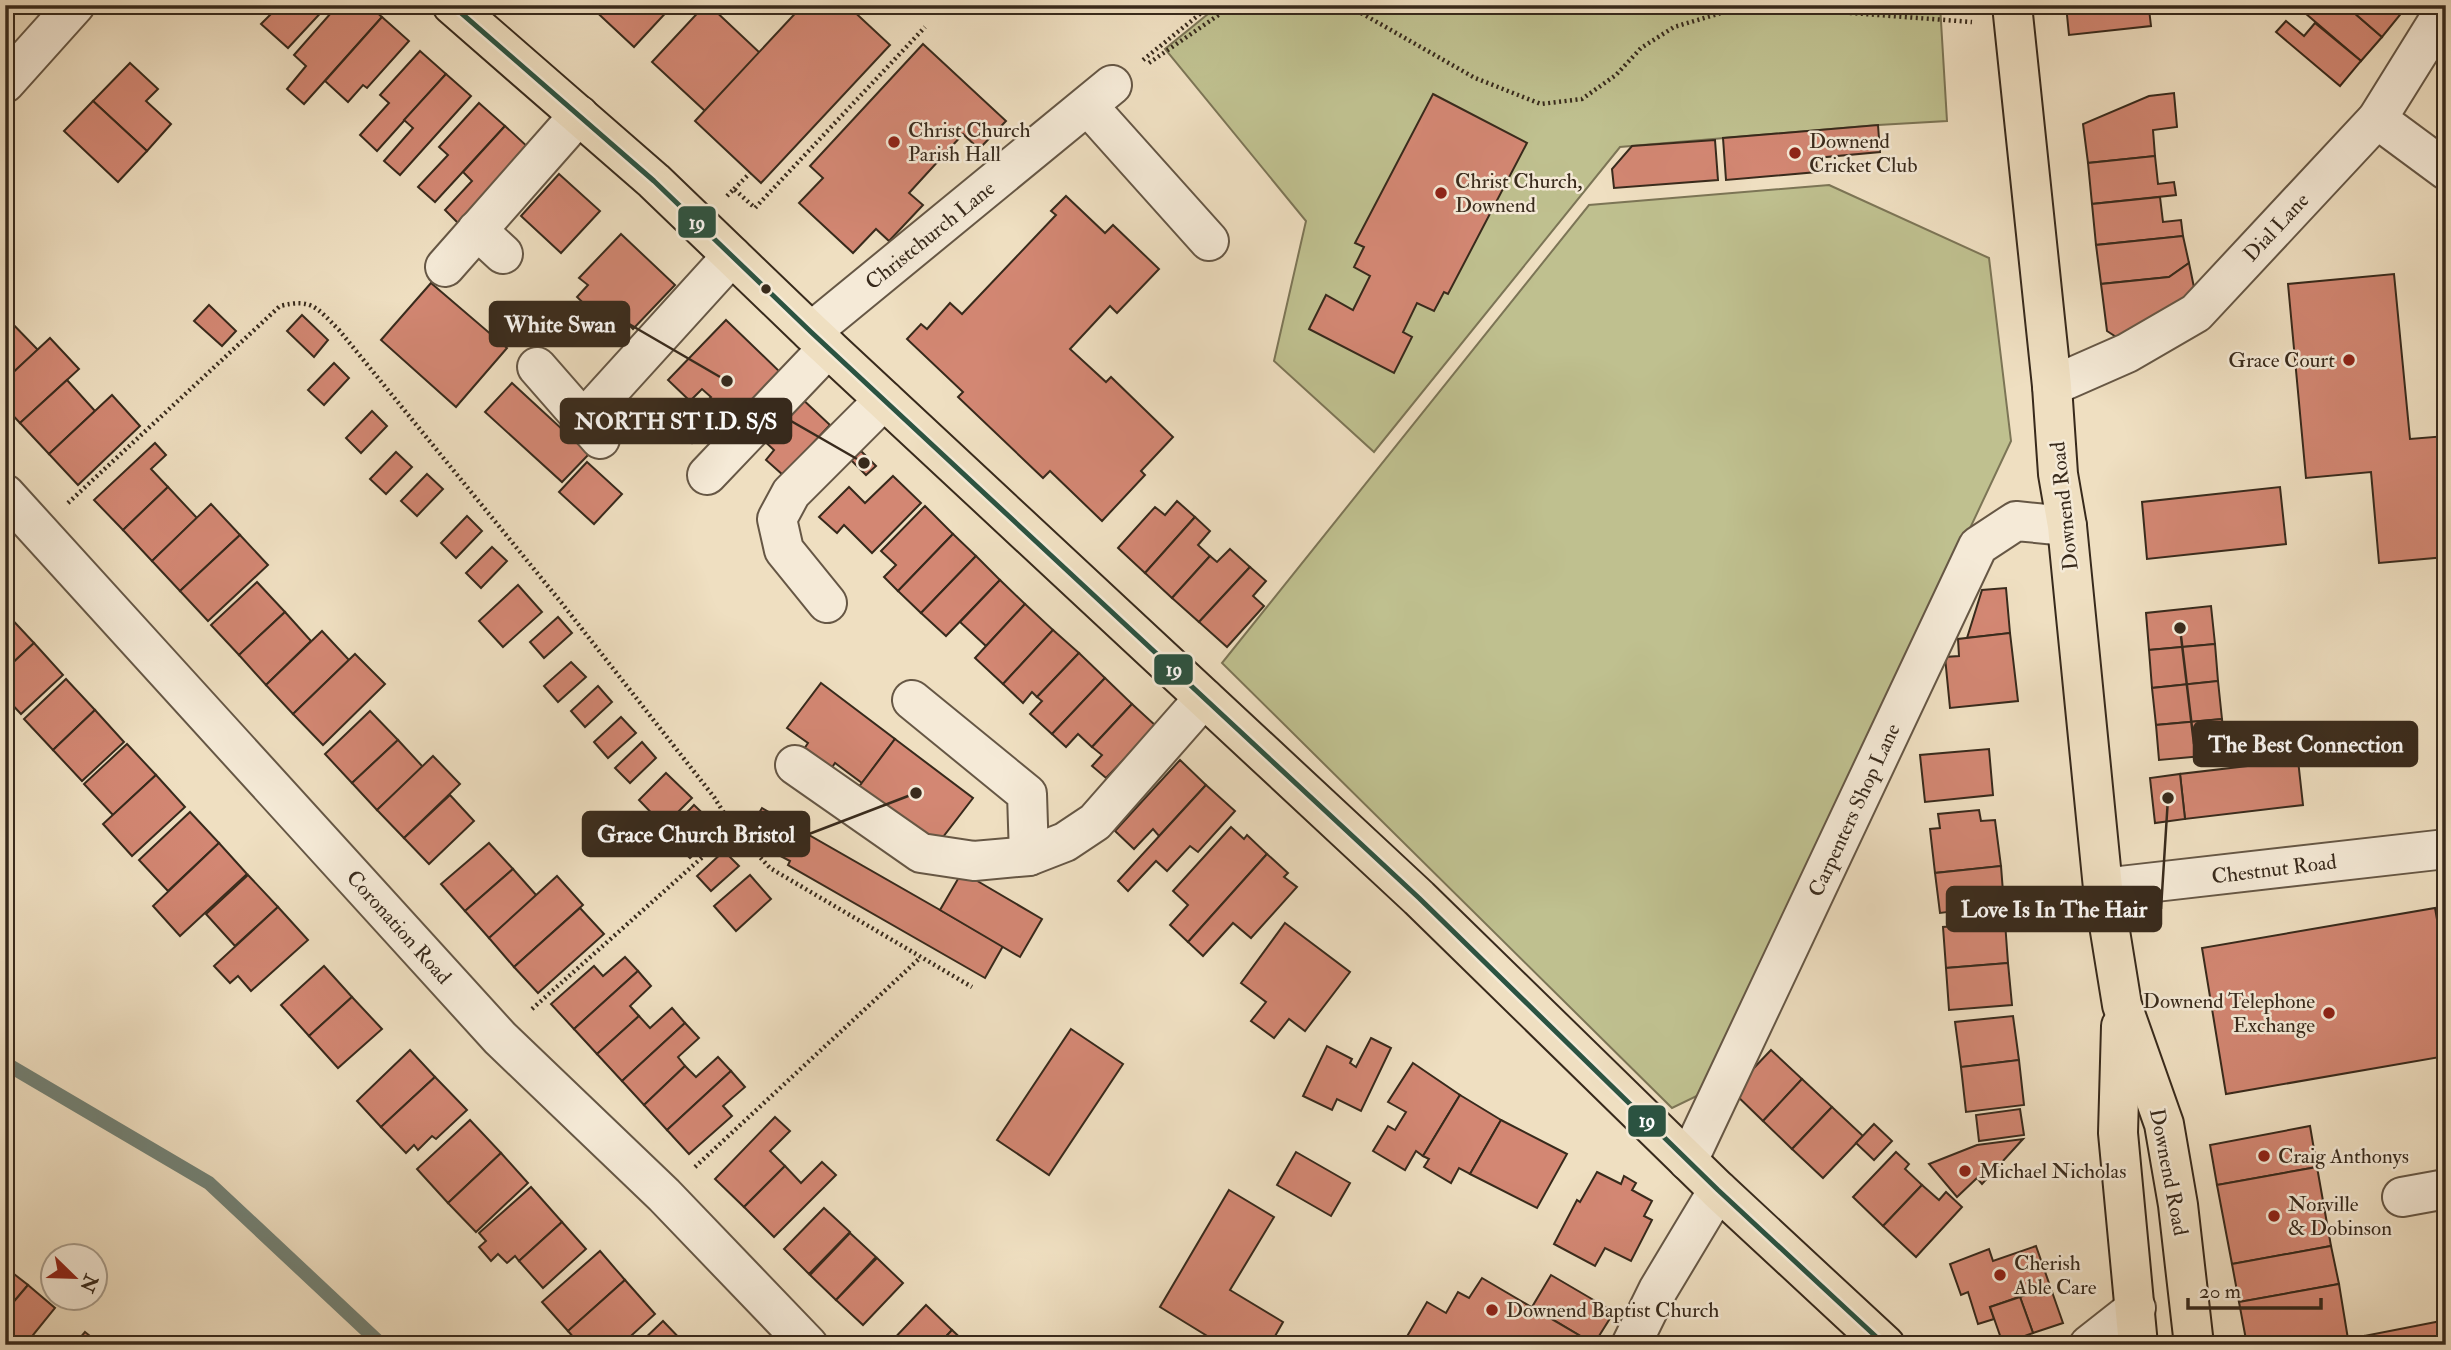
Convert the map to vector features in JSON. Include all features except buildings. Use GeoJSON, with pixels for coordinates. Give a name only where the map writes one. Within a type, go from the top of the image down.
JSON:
{"type":"FeatureCollection","features":[{"type":"Feature","properties":{"kind":"main road"},"geometry":{"type":"LineString","coordinates":[[452,5],[654,181],[884,400],[1419,898],[1718,1190],[1885,1345]]}},
{"type":"Feature","properties":{"kind":"main road","name":"Downend Road"},"geometry":{"type":"LineString","coordinates":[[2013,15],[2052,386],[2058,474],[2067,526],[2103,888],[2122,1005],[2164,1124],[2178,1205],[2194,1345]]}},
{"type":"Feature","properties":{"kind":"main road","name":"Downend Road"},"geometry":{"type":"LineString","coordinates":[[2122,1005],[2118,1133],[2137,1326]]}},
{"type":"Feature","properties":{"kind":"street"},"geometry":{"type":"LineString","coordinates":[[5,83],[75,5]]}},
{"type":"Feature","properties":{"kind":"street","name":"Dial Lane"},"geometry":{"type":"LineString","coordinates":[[2052,386],[2127,353],[2196,313],[2377,119],[2446,8]]}},
{"type":"Feature","properties":{"kind":"street"},"geometry":{"type":"LineString","coordinates":[[1100,95],[1209,241]]}},
{"type":"Feature","properties":{"kind":"street","name":"Christchurch Lane"},"geometry":{"type":"LineString","coordinates":[[707,475],[820,340],[1100,95]]}},
{"type":"Feature","properties":{"kind":"street"},"geometry":{"type":"LineString","coordinates":[[445,267],[490,242],[579,116]]}},
{"type":"Feature","properties":{"kind":"street"},"geometry":{"type":"LineString","coordinates":[[2377,119],[2446,170]]}},
{"type":"Feature","properties":{"kind":"street"},"geometry":{"type":"LineString","coordinates":[[537,367],[591,429],[732,256]]}},
{"type":"Feature","properties":{"kind":"street"},"geometry":{"type":"LineString","coordinates":[[827,603],[784,550],[777,519],[792,493],[884,400]]}},
{"type":"Feature","properties":{"kind":"street","name":"Coronation Road"},"geometry":{"type":"LineString","coordinates":[[5,494],[500,1038],[664,1195],[808,1345]]}},
{"type":"Feature","properties":{"kind":"street","name":"Carpenters Shop Lane"},"geometry":{"type":"LineString","coordinates":[[1688,1161],[1978,546],[2016,521],[2067,526]]}},
{"type":"Feature","properties":{"kind":"street"},"geometry":{"type":"LineString","coordinates":[[795,765],[920,853],[974,861],[1029,856],[1065,842],[1095,822],[1204,698]]}},
{"type":"Feature","properties":{"kind":"street"},"geometry":{"type":"LineString","coordinates":[[912,700],[1027,794],[1029,856]]}},
{"type":"Feature","properties":{"kind":"street","name":"Chestnut Road"},"geometry":{"type":"LineString","coordinates":[[2103,888],[2446,849]]}},
{"type":"Feature","properties":{"kind":"street"},"geometry":{"type":"LineString","coordinates":[[2402,1197],[2446,1189]]}},
{"type":"Feature","properties":{"kind":"street"},"geometry":{"type":"LineString","coordinates":[[1631,1345],[1658,1290],[1718,1190]]}},
{"type":"Feature","properties":{"kind":"street"},"geometry":{"type":"LineString","coordinates":[[2089,1345],[2137,1326]]}},
{"type":"Feature","properties":{"kind":"path"},"geometry":{"type":"LineString","coordinates":[[1100,95],[1211,5]]}},
{"type":"Feature","properties":{"kind":"path"},"geometry":{"type":"LineString","coordinates":[[1100,95],[1233,5]]}},
{"type":"Feature","properties":{"kind":"path"},"geometry":{"type":"LineString","coordinates":[[1347,5],[1475,78],[1541,104],[1582,99],[1616,75],[1641,48],[1674,27],[1721,13],[1784,8],[1940,21],[2013,15]]}},
{"type":"Feature","properties":{"kind":"path"},"geometry":{"type":"LineString","coordinates":[[734,188],[755,208],[925,27]]}},
{"type":"Feature","properties":{"kind":"path"},"geometry":{"type":"LineString","coordinates":[[700,225],[750,173]]}},
{"type":"Feature","properties":{"kind":"path"},"geometry":{"type":"LineString","coordinates":[[40,530],[280,306],[300,301],[318,309],[348,341],[560,601],[714,797],[734,828],[770,868],[972,987]]}},
{"type":"Feature","properties":{"kind":"path"},"geometry":{"type":"LineString","coordinates":[[500,1038],[734,828]]}},
{"type":"Feature","properties":{"kind":"path"},"geometry":{"type":"LineString","coordinates":[[664,1195],[920,958]]}},
{"type":"Feature","properties":{"kind":"green space"},"geometry":{"type":"Polygon","coordinates":[[[1219,5],[1940,5],[1947,121],[1620,147],[1374,452],[1274,361],[1306,221],[1165,49],[1219,5]]]}},
{"type":"Feature","properties":{"kind":"green space"},"geometry":{"type":"Polygon","coordinates":[[[1829,185],[1989,258],[2011,441],[1705,1092],[1672,1108],[1222,663],[1589,205],[1829,185]]]}},
{"type":"Feature","properties":{"kind":"waterway"},"geometry":{"type":"LineString","coordinates":[[5,1066],[10,1066],[209,1183],[382,1345]]}},
{"type":"Feature","properties":{"kind":"transit line","name":"19"},"geometry":{"type":"LineString","coordinates":[[452,5],[654,181],[811,332],[1419,898],[1718,1190],[1885,1345]]}},
{"type":"Feature","properties":{"kind":"place","name":"Christ Church Parish Hall"},"geometry":{"type":"Point","coordinates":[894,142]}},
{"type":"Feature","properties":{"kind":"place","name":"Downend Cricket Club"},"geometry":{"type":"Point","coordinates":[1795,153]}},
{"type":"Feature","properties":{"kind":"place","name":"Christ Church, Downend"},"geometry":{"type":"Point","coordinates":[1441,193]}},
{"type":"Feature","properties":{"kind":"place","name":"Grace Court"},"geometry":{"type":"Point","coordinates":[2349,360]}},
{"type":"Feature","properties":{"kind":"place","name":"White Swan"},"geometry":{"type":"Point","coordinates":[727,381]}},
{"type":"Feature","properties":{"kind":"place","name":"NORTH ST I.D. S/S"},"geometry":{"type":"Point","coordinates":[864,463]}},
{"type":"Feature","properties":{"kind":"place","name":"The Best Connection"},"geometry":{"type":"Point","coordinates":[2180,628]}},
{"type":"Feature","properties":{"kind":"place","name":"Grace Church Bristol"},"geometry":{"type":"Point","coordinates":[916,793]}},
{"type":"Feature","properties":{"kind":"place","name":"Love Is In The Hair"},"geometry":{"type":"Point","coordinates":[2168,798]}},
{"type":"Feature","properties":{"kind":"place","name":"Downend Telephone Exchange"},"geometry":{"type":"Point","coordinates":[2329,1013]}},
{"type":"Feature","properties":{"kind":"place","name":"Craig Anthonys"},"geometry":{"type":"Point","coordinates":[2264,1156]}},
{"type":"Feature","properties":{"kind":"place","name":"Michael Nicholas"},"geometry":{"type":"Point","coordinates":[1965,1171]}},
{"type":"Feature","properties":{"kind":"place","name":"Norville & Dobinson"},"geometry":{"type":"Point","coordinates":[2274,1216]}},
{"type":"Feature","properties":{"kind":"place","name":"Cherish Able Care"},"geometry":{"type":"Point","coordinates":[2000,1275]}},
{"type":"Feature","properties":{"kind":"place","name":"Downend Baptist Church"},"geometry":{"type":"Point","coordinates":[1492,1310]}}]}
